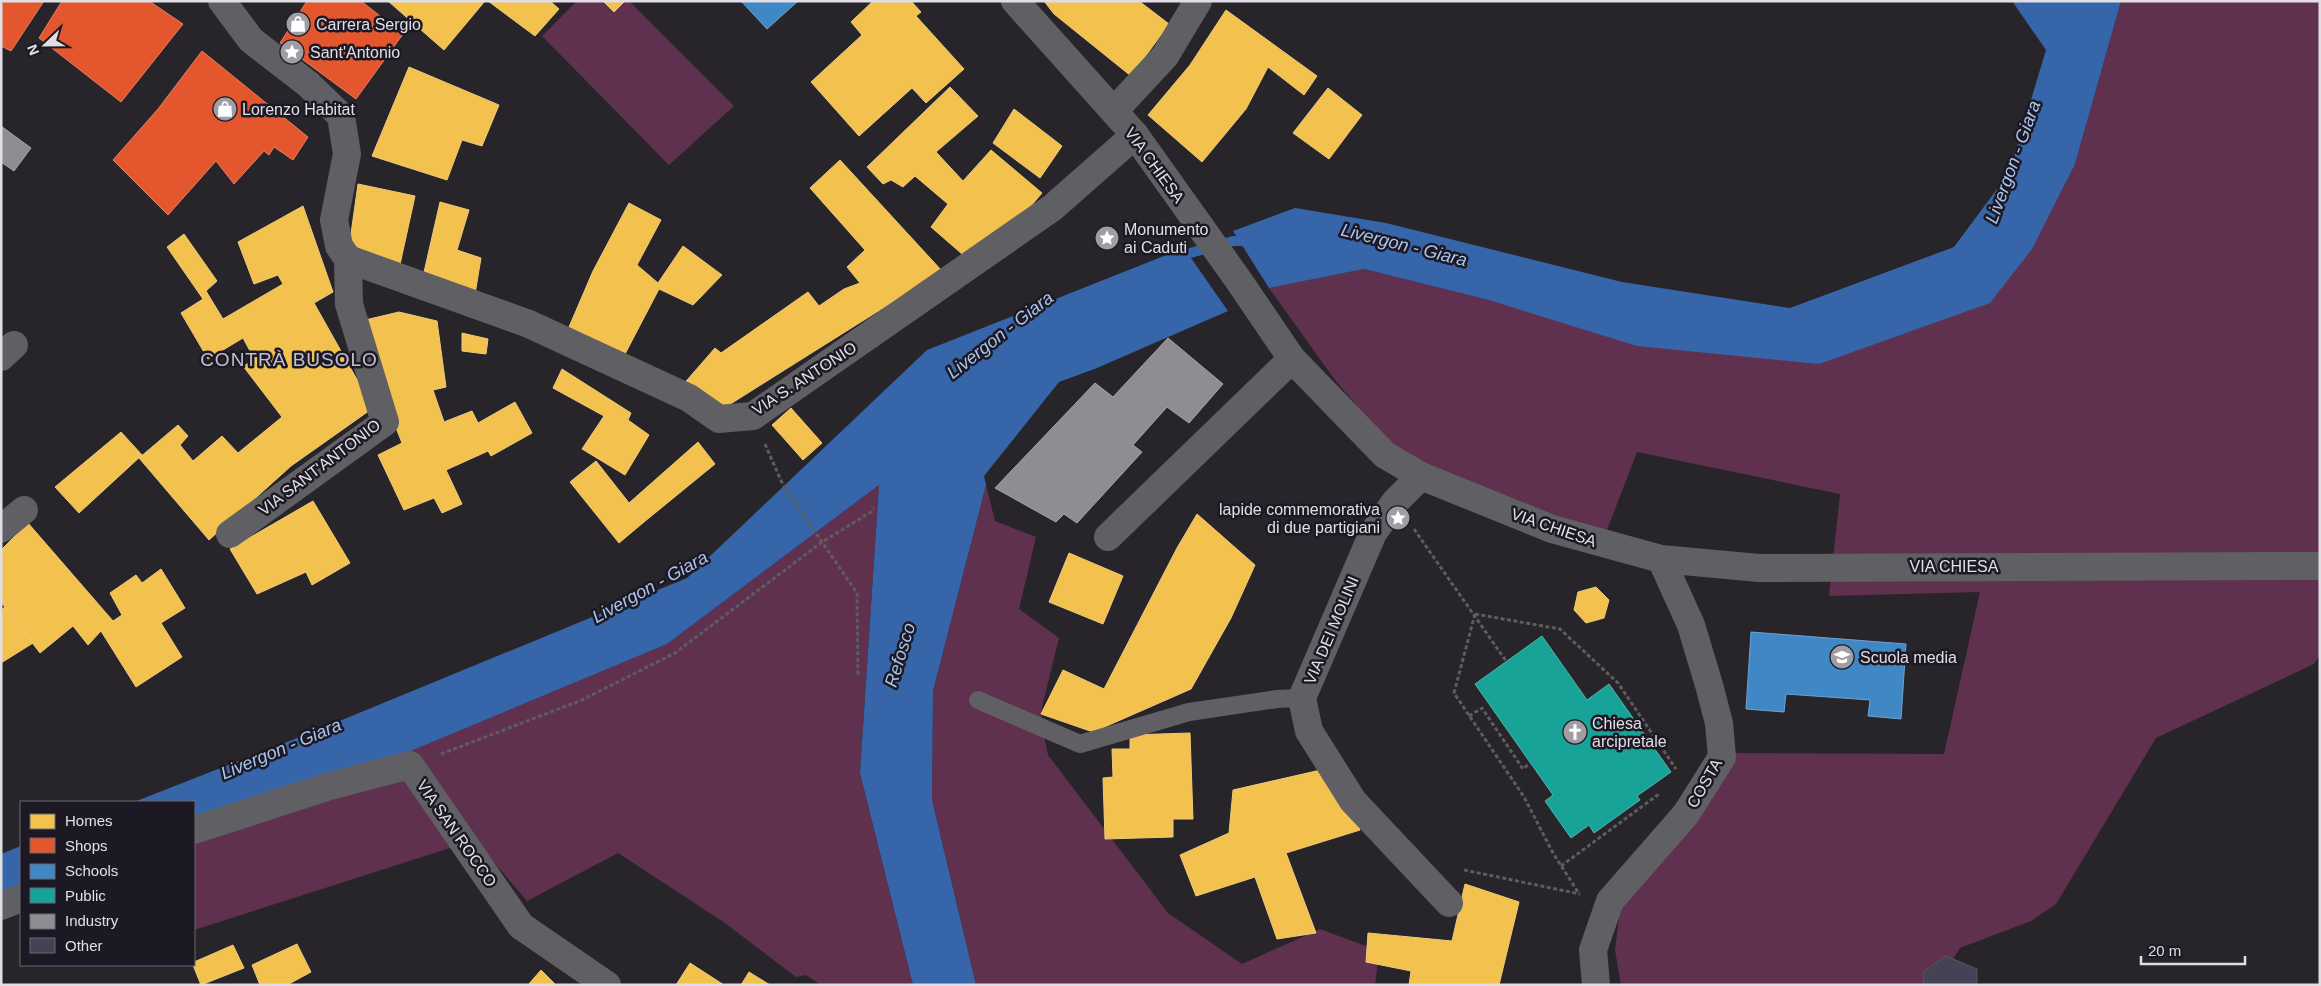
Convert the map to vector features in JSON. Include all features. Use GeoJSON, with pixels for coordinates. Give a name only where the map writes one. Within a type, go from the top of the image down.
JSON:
{"type":"FeatureCollection","features":[{"type":"Feature","properties":{"kind":"street","name":"VIA SANT'ANTONIO"},"geometry":{"type":"LineString","coordinates":[[222,1],[251,40],[308,84],[341,116],[347,154],[334,220],[339,246],[348,259],[349,304],[384,422],[230,534]]}},
{"type":"Feature","properties":{"kind":"street","name":"VIA CHIESA"},"geometry":{"type":"LineString","coordinates":[[1015,1],[1135,134],[1292,359],[1386,455],[1421,476],[1552,529],[1661,559],[1759,568],[2320,566]]}},
{"type":"Feature","properties":{"kind":"street"},"geometry":{"type":"LineString","coordinates":[[1114,111],[1164,56],[1198,1]]}},
{"type":"Feature","properties":{"kind":"street","name":"VIA S. ANTONIO"},"geometry":{"type":"LineString","coordinates":[[348,259],[528,324],[689,398],[719,419],[753,416],[1052,208],[1135,134]]}},
{"type":"Feature","properties":{"kind":"street"},"geometry":{"type":"LineString","coordinates":[[1108,538],[1292,359]]}},
{"type":"Feature","properties":{"kind":"street","name":"VIA DEI MOLINI"},"geometry":{"type":"LineString","coordinates":[[1421,476],[1395,502],[1373,533],[1302,698],[1310,731],[1353,800],[1440,893]]}},
{"type":"Feature","properties":{"kind":"street"},"geometry":{"type":"LineString","coordinates":[[1,529],[24,510]]}},
{"type":"Feature","properties":{"kind":"street","name":"COSTA"},"geometry":{"type":"LineString","coordinates":[[1596,985],[1593,950],[1610,901],[1686,814],[1722,756],[1719,723],[1691,625],[1661,559]]}},
{"type":"Feature","properties":{"kind":"street","name":"VIA SAN ROCCO"},"geometry":{"type":"LineString","coordinates":[[195,830],[330,786],[410,765],[521,926],[607,985]]}},
{"type":"Feature","properties":{"kind":"street"},"geometry":{"type":"LineString","coordinates":[[1,906],[20,898]]}},
{"type":"Feature","properties":{"kind":"lane"},"geometry":{"type":"LineString","coordinates":[[978,700],[1080,744],[1189,712],[1277,699],[1302,698]]}},
{"type":"Feature","properties":{"kind":"path"},"geometry":{"type":"LineString","coordinates":[[753,416],[783,485],[857,593],[858,677]]}},
{"type":"Feature","properties":{"kind":"path"},"geometry":{"type":"LineString","coordinates":[[1395,502],[1475,614],[1506,662]]}},
{"type":"Feature","properties":{"kind":"path"},"geometry":{"type":"LineString","coordinates":[[410,765],[582,700],[675,653],[822,542],[871,512],[874,508]]}},
{"type":"Feature","properties":{"kind":"path"},"geometry":{"type":"LineString","coordinates":[[1440,893],[1462,870],[1579,894],[1561,866],[1524,796],[1454,693],[1475,614]]}},
{"type":"Feature","properties":{"kind":"path"},"geometry":{"type":"LineString","coordinates":[[1475,614],[1560,629],[1618,683],[1682,777]]}},
{"type":"Feature","properties":{"kind":"path"},"geometry":{"type":"LineString","coordinates":[[1470,716],[1482,708],[1523,769],[1530,763]]}},
{"type":"Feature","properties":{"kind":"path"},"geometry":{"type":"LineString","coordinates":[[1561,866],[1666,789]]}},
{"type":"Feature","properties":{"kind":"shaded area"},"geometry":{"type":"Polygon","coordinates":[[[577,1],[629,1],[734,106],[669,165],[542,36],[577,1]]]}},
{"type":"Feature","properties":{"kind":"shaded area"},"geometry":{"type":"Polygon","coordinates":[[[2121,1],[2320,1],[2320,655],[2314,664],[2156,738],[2056,904],[2031,921],[1960,948],[1937,985],[1621,985],[1615,950],[1620,908],[1727,753],[1944,754],[1980,592],[1829,596],[1840,494],[1637,452],[1607,530],[1491,505],[1399,455],[1335,380],[1269,288],[1364,269],[1489,300],[1819,364],[2075,164],[2121,1]]]}},
{"type":"Feature","properties":{"kind":"shaded area"},"geometry":{"type":"Polygon","coordinates":[[[879,485],[860,773],[913,985],[821,985],[806,975],[796,977],[725,923],[618,853],[527,901],[475,840],[195,930],[195,836],[667,644],[879,485]]]}},
{"type":"Feature","properties":{"kind":"shaded area"},"geometry":{"type":"Polygon","coordinates":[[[986,485],[995,521],[1036,537],[1019,609],[1059,638],[1041,711],[1048,755],[1168,913],[1242,964],[1320,929],[1379,951],[1375,985],[976,985],[932,800],[933,691],[986,485]]]}},
{"type":"Feature","properties":{"kind":"water"},"geometry":{"type":"Polygon","coordinates":[[[2012,1],[2121,1],[2075,164],[2032,249],[1990,303],[1819,364],[1637,346],[1489,300],[1364,269],[1269,288],[1233,231],[1295,208],[1386,223],[1622,282],[1790,308],[1954,247],[2009,173],[2046,50],[2012,1]]]}},
{"type":"Feature","properties":{"kind":"water","name":"Refosco"},"geometry":{"type":"Polygon","coordinates":[[[1184,248],[1228,311],[1097,368],[1059,382],[984,476],[986,485],[933,691],[932,800],[976,985],[913,985],[860,773],[879,485],[667,644],[396,757],[195,836],[195,801],[137,801],[325,727],[687,578],[927,350],[1184,248]]]}},
{"type":"Feature","properties":{"kind":"water"},"geometry":{"type":"Polygon","coordinates":[[[20,846],[20,905],[1,914],[1,854],[20,846]]]}},
{"type":"Feature","properties":{"kind":"building: Homes"},"geometry":{"type":"Polygon","coordinates":[[[388,1],[485,1],[444,50],[388,1]]]}},
{"type":"Feature","properties":{"kind":"building: Homes"},"geometry":{"type":"Polygon","coordinates":[[[488,1],[550,1],[559,9],[535,36],[488,1]]]}},
{"type":"Feature","properties":{"kind":"building: Homes"},"geometry":{"type":"Polygon","coordinates":[[[603,1],[625,1],[614,12],[603,1]]]}},
{"type":"Feature","properties":{"kind":"building: Homes"},"geometry":{"type":"Polygon","coordinates":[[[873,1],[911,1],[921,12],[916,16],[964,69],[926,103],[912,88],[859,136],[811,82],[862,35],[851,22],[873,1]]]}},
{"type":"Feature","properties":{"kind":"building: Homes"},"geometry":{"type":"Polygon","coordinates":[[[1044,1],[1139,1],[1169,24],[1131,76],[1054,14],[1044,1]]]}},
{"type":"Feature","properties":{"kind":"building: Homes"},"geometry":{"type":"Polygon","coordinates":[[[1226,10],[1317,76],[1304,95],[1268,67],[1246,109],[1202,162],[1148,115],[1190,65],[1226,10]]]}},
{"type":"Feature","properties":{"kind":"building: Homes"},"geometry":{"type":"Polygon","coordinates":[[[409,67],[499,105],[482,146],[462,140],[447,180],[372,156],[409,67]]]}},
{"type":"Feature","properties":{"kind":"building: Homes"},"geometry":{"type":"Polygon","coordinates":[[[950,87],[978,116],[936,152],[963,181],[991,150],[1042,193],[1007,234],[969,260],[931,227],[948,204],[915,176],[903,187],[891,180],[883,184],[867,167],[950,87]]]}},
{"type":"Feature","properties":{"kind":"building: Homes"},"geometry":{"type":"Polygon","coordinates":[[[1328,88],[1362,115],[1329,159],[1293,133],[1328,88]]]}},
{"type":"Feature","properties":{"kind":"building: Homes"},"geometry":{"type":"Polygon","coordinates":[[[1014,109],[1062,146],[1040,178],[993,143],[1014,109]]]}},
{"type":"Feature","properties":{"kind":"building: Homes"},"geometry":{"type":"Polygon","coordinates":[[[840,160],[942,271],[724,408],[681,387],[715,348],[721,353],[808,292],[819,306],[844,289],[860,283],[847,267],[865,250],[810,188],[840,160]]]}},
{"type":"Feature","properties":{"kind":"building: Homes"},"geometry":{"type":"Polygon","coordinates":[[[358,184],[415,196],[399,269],[362,256],[350,241],[358,184]]]}},
{"type":"Feature","properties":{"kind":"building: Homes"},"geometry":{"type":"Polygon","coordinates":[[[440,202],[469,210],[457,250],[481,258],[475,294],[422,281],[440,202]]]}},
{"type":"Feature","properties":{"kind":"building: Homes"},"geometry":{"type":"Polygon","coordinates":[[[629,203],[661,220],[637,265],[658,283],[683,246],[722,275],[693,305],[659,289],[625,354],[569,327],[593,271],[629,203]]]}},
{"type":"Feature","properties":{"kind":"building: Homes"},"geometry":{"type":"Polygon","coordinates":[[[303,206],[333,292],[314,303],[373,408],[291,466],[209,540],[139,458],[178,425],[188,436],[180,445],[193,461],[222,436],[238,453],[282,417],[243,366],[255,360],[243,338],[208,359],[181,313],[203,299],[167,247],[184,234],[217,281],[206,291],[223,319],[283,284],[278,275],[254,284],[238,242],[303,206]]]}},
{"type":"Feature","properties":{"kind":"building: Homes"},"geometry":{"type":"Polygon","coordinates":[[[399,312],[437,321],[446,387],[433,390],[444,422],[472,411],[478,423],[515,402],[532,433],[491,456],[488,451],[446,470],[462,504],[442,513],[434,498],[404,510],[378,455],[402,443],[385,400],[361,321],[399,312]]]}},
{"type":"Feature","properties":{"kind":"building: Homes"},"geometry":{"type":"Polygon","coordinates":[[[462,333],[488,339],[486,354],[462,351],[462,333]]]}},
{"type":"Feature","properties":{"kind":"building: Homes"},"geometry":{"type":"Polygon","coordinates":[[[562,369],[631,413],[628,420],[649,435],[625,475],[582,449],[604,416],[553,388],[562,369]]]}},
{"type":"Feature","properties":{"kind":"building: Homes"},"geometry":{"type":"Polygon","coordinates":[[[791,408],[822,443],[803,460],[772,425],[791,408]]]}},
{"type":"Feature","properties":{"kind":"building: Homes"},"geometry":{"type":"Polygon","coordinates":[[[121,432],[142,455],[79,513],[55,487],[121,432]]]}},
{"type":"Feature","properties":{"kind":"building: Homes"},"geometry":{"type":"Polygon","coordinates":[[[698,442],[715,464],[644,522],[629,503],[698,442]]]}},
{"type":"Feature","properties":{"kind":"building: Homes"},"geometry":{"type":"Polygon","coordinates":[[[596,461],[644,522],[619,543],[570,482],[596,461]]]}},
{"type":"Feature","properties":{"kind":"building: Homes"},"geometry":{"type":"Polygon","coordinates":[[[313,501],[350,563],[312,585],[306,572],[257,594],[230,549],[313,501]]]}},
{"type":"Feature","properties":{"kind":"building: Homes"},"geometry":{"type":"Polygon","coordinates":[[[1197,514],[1255,565],[1231,618],[1191,689],[1093,732],[1041,714],[1063,670],[1104,689],[1177,548],[1197,514]]]}},
{"type":"Feature","properties":{"kind":"building: Homes"},"geometry":{"type":"Polygon","coordinates":[[[28,523],[113,621],[122,615],[110,593],[136,575],[142,583],[161,569],[185,608],[161,623],[182,657],[136,687],[101,631],[88,645],[73,626],[40,653],[1,602],[1,550],[28,523]]]}},
{"type":"Feature","properties":{"kind":"building: Homes"},"geometry":{"type":"Polygon","coordinates":[[[1069,553],[1123,576],[1103,624],[1049,602],[1069,553]]]}},
{"type":"Feature","properties":{"kind":"building: Homes"},"geometry":{"type":"Polygon","coordinates":[[[1596,587],[1609,600],[1604,618],[1586,623],[1574,610],[1578,592],[1596,587]]]}},
{"type":"Feature","properties":{"kind":"building: Homes"},"geometry":{"type":"Polygon","coordinates":[[[5,607],[33,643],[1,663],[1,610],[5,607]]]}},
{"type":"Feature","properties":{"kind":"building: Homes"},"geometry":{"type":"Polygon","coordinates":[[[1190,733],[1193,819],[1173,819],[1173,837],[1105,839],[1103,778],[1113,777],[1112,749],[1130,749],[1130,735],[1190,733]]]}},
{"type":"Feature","properties":{"kind":"building: Homes"},"geometry":{"type":"Polygon","coordinates":[[[1325,769],[1350,800],[1360,830],[1286,853],[1316,933],[1277,939],[1255,877],[1196,896],[1180,855],[1229,833],[1233,790],[1325,769]]]}},
{"type":"Feature","properties":{"kind":"building: Homes"},"geometry":{"type":"Polygon","coordinates":[[[1465,884],[1519,902],[1499,985],[1409,985],[1411,971],[1366,962],[1368,933],[1452,941],[1465,884]]]}},
{"type":"Feature","properties":{"kind":"building: Homes"},"geometry":{"type":"Polygon","coordinates":[[[297,944],[311,972],[287,985],[260,985],[252,965],[297,944]]]}},
{"type":"Feature","properties":{"kind":"building: Homes"},"geometry":{"type":"Polygon","coordinates":[[[233,945],[244,968],[201,985],[193,966],[195,966],[195,962],[233,945]]]}},
{"type":"Feature","properties":{"kind":"building: Homes"},"geometry":{"type":"Polygon","coordinates":[[[690,963],[724,985],[676,985],[690,963]]]}},
{"type":"Feature","properties":{"kind":"building: Homes"},"geometry":{"type":"Polygon","coordinates":[[[541,970],[556,985],[528,985],[541,970]]]}},
{"type":"Feature","properties":{"kind":"building: Homes"},"geometry":{"type":"Polygon","coordinates":[[[749,972],[770,985],[741,985],[749,972]]]}},
{"type":"Feature","properties":{"kind":"building: Shops"},"geometry":{"type":"Polygon","coordinates":[[[1,1],[44,1],[11,51],[1,46],[1,1]]]}},
{"type":"Feature","properties":{"kind":"building: Shops"},"geometry":{"type":"Polygon","coordinates":[[[62,1],[149,1],[183,24],[121,102],[39,38],[62,1]]]}},
{"type":"Feature","properties":{"kind":"building: Shops"},"geometry":{"type":"Polygon","coordinates":[[[307,1],[361,1],[403,34],[356,99],[280,43],[307,1]]]}},
{"type":"Feature","properties":{"kind":"building: Shops"},"geometry":{"type":"Polygon","coordinates":[[[202,51],[308,137],[293,160],[274,147],[269,155],[264,151],[234,184],[216,161],[168,215],[113,160],[158,109],[202,51]]]}},
{"type":"Feature","properties":{"kind":"building: Schools"},"geometry":{"type":"Polygon","coordinates":[[[741,1],[798,1],[767,29],[741,1]]]}},
{"type":"Feature","properties":{"kind":"building: Schools"},"geometry":{"type":"Polygon","coordinates":[[[1751,632],[1906,644],[1901,719],[1868,716],[1870,700],[1786,694],[1784,712],[1746,709],[1751,632]]]}},
{"type":"Feature","properties":{"kind":"building: Public","name":"Chiesa arcipretale"},"geometry":{"type":"Polygon","coordinates":[[[1542,636],[1587,700],[1609,684],[1671,772],[1637,796],[1640,800],[1594,833],[1589,825],[1571,838],[1545,801],[1553,795],[1475,684],[1542,636]]]}},
{"type":"Feature","properties":{"kind":"building: Industry"},"geometry":{"type":"Polygon","coordinates":[[[1,126],[31,148],[14,171],[1,162],[1,126]]]}},
{"type":"Feature","properties":{"kind":"building: Industry"},"geometry":{"type":"Polygon","coordinates":[[[1168,338],[1223,384],[1189,423],[1167,407],[1133,445],[1142,452],[1077,523],[1064,514],[1056,522],[995,488],[1095,383],[1113,397],[1168,338]]]}},
{"type":"Feature","properties":{"kind":"building: Other"},"geometry":{"type":"Polygon","coordinates":[[[1946,956],[1977,969],[1977,985],[1924,985],[1923,972],[1946,956]]]}},
{"type":"Feature","properties":{"kind":"waterway","name":"Livergon - Giara"},"geometry":{"type":"LineString","coordinates":[[1176,257],[1233,241],[1252,241]]}},
{"type":"Feature","properties":{"kind":"place","name":"Carrera Sergio"},"geometry":{"type":"Point","coordinates":[298,24]}},
{"type":"Feature","properties":{"kind":"place","name":"Sant'Antonio"},"geometry":{"type":"Point","coordinates":[292,52]}},
{"type":"Feature","properties":{"kind":"place","name":"Lorenzo Habitat"},"geometry":{"type":"Point","coordinates":[225,109]}},
{"type":"Feature","properties":{"kind":"place","name":"Monumento ai Caduti"},"geometry":{"type":"Point","coordinates":[1107,238]}},
{"type":"Feature","properties":{"kind":"place","name":"lapide commemorativa di due partigiani"},"geometry":{"type":"Point","coordinates":[1398,518]}},
{"type":"Feature","properties":{"kind":"place","name":"Scuola media"},"geometry":{"type":"Point","coordinates":[1842,657]}},
{"type":"Feature","properties":{"kind":"place","name":"Chiesa arcipretale"},"geometry":{"type":"Point","coordinates":[1575,732]}},
{"type":"Feature","properties":{"kind":"district","name":"CONTRÀ BUSOLO"},"geometry":{"type":"Point","coordinates":[289,359]}}]}
